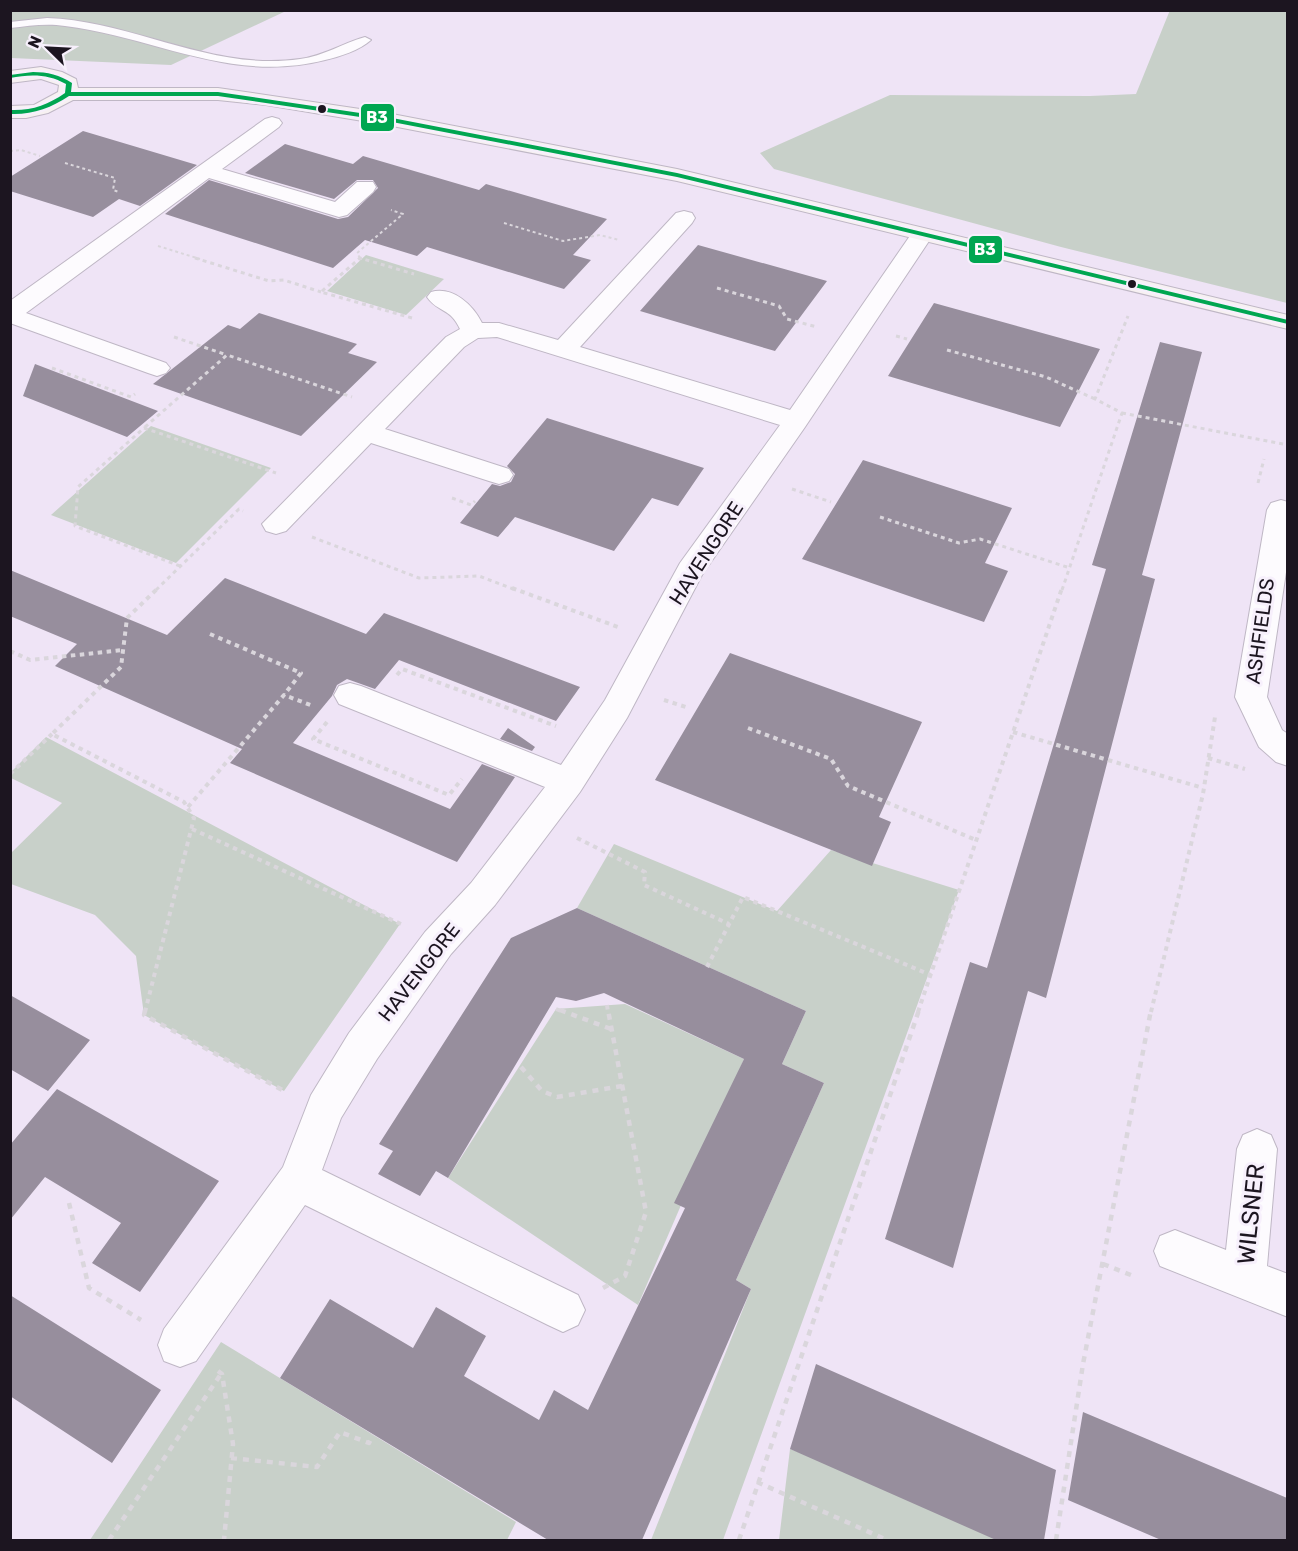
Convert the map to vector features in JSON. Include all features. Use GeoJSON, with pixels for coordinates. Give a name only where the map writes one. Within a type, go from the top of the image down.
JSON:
{"type":"FeatureCollection","features":[{"type":"Feature","properties":{"kind":"street"},"geometry":{"type":"LineString","coordinates":[[11,76],[36,73],[57,75],[69,83],[68,94]]}},
{"type":"Feature","properties":{"kind":"street"},"geometry":{"type":"LineString","coordinates":[[10,112],[38,110],[56,103],[68,94],[185,93],[279,101],[387,119],[677,175],[1287,322]]}},
{"type":"Feature","properties":{"kind":"street"},"geometry":{"type":"LineString","coordinates":[[10,314],[272,123]]}},
{"type":"Feature","properties":{"kind":"street"},"geometry":{"type":"LineString","coordinates":[[207,171],[339,210],[365,187]]}},
{"type":"Feature","properties":{"kind":"street"},"geometry":{"type":"LineString","coordinates":[[563,350],[684,218]]}},
{"type":"Feature","properties":{"kind":"street","name":"HAVENGORE"},"geometry":{"type":"LineString","coordinates":[[180,1346],[298,1180],[325,1108],[363,1046],[438,943],[483,894],[568,782],[616,709],[690,570],[796,421],[922,235]]}},
{"type":"Feature","properties":{"kind":"street"},"geometry":{"type":"LineString","coordinates":[[439,297],[464,311],[473,331]]}},
{"type":"Feature","properties":{"kind":"street"},"geometry":{"type":"LineString","coordinates":[[10,314],[157,368]]}},
{"type":"Feature","properties":{"kind":"street"},"geometry":{"type":"LineString","coordinates":[[276,524],[369,433],[455,342],[473,331],[499,330],[796,421]]}},
{"type":"Feature","properties":{"kind":"street"},"geometry":{"type":"LineString","coordinates":[[369,433],[498,475]]}},
{"type":"Feature","properties":{"kind":"street","name":"ASHFIELDS"},"geometry":{"type":"LineString","coordinates":[[1281,527],[1251,697],[1270,738],[1287,753]]}},
{"type":"Feature","properties":{"kind":"street"},"geometry":{"type":"LineString","coordinates":[[337,703],[568,782]]}},
{"type":"Feature","properties":{"kind":"street","name":"WILSNER"},"geometry":{"type":"LineString","coordinates":[[1244,1279],[1257,1149]]}},
{"type":"Feature","properties":{"kind":"street"},"geometry":{"type":"LineString","coordinates":[[298,1180],[563,1310]]}},
{"type":"Feature","properties":{"kind":"street","name":"WILSNER"},"geometry":{"type":"LineString","coordinates":[[1175,1251],[1287,1296]]}},
{"type":"Feature","properties":{"kind":"lane"},"geometry":{"type":"LineString","coordinates":[[10,25],[61,22],[222,59],[274,67],[302,64],[341,54],[364,40]]}},
{"type":"Feature","properties":{"kind":"path"},"geometry":{"type":"LineString","coordinates":[[10,151],[21,150],[40,156]]}},
{"type":"Feature","properties":{"kind":"path"},"geometry":{"type":"LineString","coordinates":[[65,164],[115,178],[113,190],[122,193]]}},
{"type":"Feature","properties":{"kind":"path"},"geometry":{"type":"LineString","coordinates":[[152,244],[269,281],[284,280],[321,292]]}},
{"type":"Feature","properties":{"kind":"path"},"geometry":{"type":"LineString","coordinates":[[717,288],[779,306],[787,319],[825,329]]}},
{"type":"Feature","properties":{"kind":"path"},"geometry":{"type":"LineString","coordinates":[[1095,399],[1128,315]]}},
{"type":"Feature","properties":{"kind":"path"},"geometry":{"type":"LineString","coordinates":[[173,336],[359,399]]}},
{"type":"Feature","properties":{"kind":"path"},"geometry":{"type":"LineString","coordinates":[[947,350],[1046,377],[1122,413],[1287,445]]}},
{"type":"Feature","properties":{"kind":"path"},"geometry":{"type":"LineString","coordinates":[[180,566],[75,526],[78,488],[227,355]]}},
{"type":"Feature","properties":{"kind":"path"},"geometry":{"type":"LineString","coordinates":[[738,1540],[1122,413]]}},
{"type":"Feature","properties":{"kind":"path"},"geometry":{"type":"LineString","coordinates":[[144,428],[284,476]]}},
{"type":"Feature","properties":{"kind":"path"},"geometry":{"type":"LineString","coordinates":[[1256,492],[1264,459]]}},
{"type":"Feature","properties":{"kind":"path"},"geometry":{"type":"LineString","coordinates":[[450,498],[471,505],[498,475]]}},
{"type":"Feature","properties":{"kind":"path"},"geometry":{"type":"LineString","coordinates":[[788,488],[831,502]]}},
{"type":"Feature","properties":{"kind":"path"},"geometry":{"type":"LineString","coordinates":[[10,774],[121,667],[127,618],[239,509],[418,578],[479,576],[622,628]]}},
{"type":"Feature","properties":{"kind":"path"},"geometry":{"type":"LineString","coordinates":[[880,517],[959,543],[980,539],[1070,568]]}},
{"type":"Feature","properties":{"kind":"path"},"geometry":{"type":"LineString","coordinates":[[188,807],[301,674],[210,634]]}},
{"type":"Feature","properties":{"kind":"path"},"geometry":{"type":"LineString","coordinates":[[10,651],[30,660],[123,650]]}},
{"type":"Feature","properties":{"kind":"path"},"geometry":{"type":"LineString","coordinates":[[284,695],[337,703]]}},
{"type":"Feature","properties":{"kind":"path"},"geometry":{"type":"LineString","coordinates":[[661,699],[689,708]]}},
{"type":"Feature","properties":{"kind":"path"},"geometry":{"type":"LineString","coordinates":[[1056,1540],[1083,1364],[1147,1029],[1203,788],[1216,714]]}},
{"type":"Feature","properties":{"kind":"path"},"geometry":{"type":"LineString","coordinates":[[748,728],[831,759],[848,786],[976,840]]}},
{"type":"Feature","properties":{"kind":"path"},"geometry":{"type":"LineString","coordinates":[[1014,732],[1203,788]]}},
{"type":"Feature","properties":{"kind":"path"},"geometry":{"type":"LineString","coordinates":[[52,734],[184,802],[194,818],[144,1015],[284,1091],[325,1108]]}},
{"type":"Feature","properties":{"kind":"path"},"geometry":{"type":"LineString","coordinates":[[192,829],[438,943]]}},
{"type":"Feature","properties":{"kind":"path"},"geometry":{"type":"LineString","coordinates":[[574,837],[645,872],[644,885],[729,924]]}},
{"type":"Feature","properties":{"kind":"path"},"geometry":{"type":"LineString","coordinates":[[707,967],[743,897],[931,975]]}},
{"type":"Feature","properties":{"kind":"path"},"geometry":{"type":"LineString","coordinates":[[563,1310],[625,1276],[646,1212],[607,1005]]}},
{"type":"Feature","properties":{"kind":"path"},"geometry":{"type":"LineString","coordinates":[[556,1009],[611,1029]]}},
{"type":"Feature","properties":{"kind":"path"},"geometry":{"type":"LineString","coordinates":[[521,1067],[542,1091],[557,1097],[622,1086]]}},
{"type":"Feature","properties":{"kind":"path"},"geometry":{"type":"LineString","coordinates":[[69,1203],[89,1288],[146,1323]]}},
{"type":"Feature","properties":{"kind":"path"},"geometry":{"type":"LineString","coordinates":[[110,1540],[222,1374],[233,1443],[224,1540]]}},
{"type":"Feature","properties":{"kind":"path"},"geometry":{"type":"LineString","coordinates":[[231,1458],[317,1467],[340,1432],[369,1443],[373,1435]]}},
{"type":"Feature","properties":{"kind":"path"},"geometry":{"type":"LineString","coordinates":[[757,1482],[887,1540]]}},
{"type":"Feature","properties":{"kind":"shaded area"},"geometry":{"type":"Polygon","coordinates":[[[1170,10],[1287,11],[1287,303],[1061,247],[774,169],[760,153],[890,95],[1090,96],[1136,94],[1170,10]]]}},
{"type":"Feature","properties":{"kind":"shaded area"},"geometry":{"type":"Polygon","coordinates":[[[10,11],[286,11],[171,65],[11,58],[10,11]]]}},
{"type":"Feature","properties":{"kind":"shaded area"},"geometry":{"type":"Polygon","coordinates":[[[366,255],[444,279],[406,315],[327,291],[366,255]]]}},
{"type":"Feature","properties":{"kind":"shaded area"},"geometry":{"type":"Polygon","coordinates":[[[151,426],[271,468],[176,563],[51,515],[151,426]]]}},
{"type":"Feature","properties":{"kind":"shaded area"},"geometry":{"type":"Polygon","coordinates":[[[46,737],[400,924],[284,1091],[144,1015],[136,956],[95,915],[11,884],[11,853],[62,803],[11,778],[11,772],[46,737]]]}},
{"type":"Feature","properties":{"kind":"shaded area"},"geometry":{"type":"Polygon","coordinates":[[[614,844],[777,911],[831,850],[959,890],[723,1540],[651,1540],[751,1289],[736,1280],[824,1083],[782,1064],[806,1011],[577,908],[614,844]]]}},
{"type":"Feature","properties":{"kind":"shaded area"},"geometry":{"type":"Polygon","coordinates":[[[625,1004],[744,1059],[638,1305],[448,1178],[556,1009],[625,1004]]]}},
{"type":"Feature","properties":{"kind":"shaded area"},"geometry":{"type":"Polygon","coordinates":[[[221,1342],[516,1522],[507,1540],[90,1540],[221,1342]]]}},
{"type":"Feature","properties":{"kind":"shaded area"},"geometry":{"type":"Polygon","coordinates":[[[790,1449],[1036,1540],[779,1540],[790,1449]]]}},
{"type":"Feature","properties":{"kind":"building"},"geometry":{"type":"Polygon","coordinates":[[[83,131],[197,165],[140,206],[119,199],[93,217],[10,191],[10,177],[83,131]]]}},
{"type":"Feature","properties":{"kind":"building"},"geometry":{"type":"Polygon","coordinates":[[[285,144],[353,164],[363,156],[479,190],[486,184],[607,219],[573,255],[591,260],[564,289],[427,247],[417,256],[365,240],[333,268],[165,214],[209,180],[338,219],[348,217],[378,188],[373,180],[357,180],[334,199],[245,173],[285,144]]]}},
{"type":"Feature","properties":{"kind":"building"},"geometry":{"type":"Polygon","coordinates":[[[698,245],[827,281],[775,351],[640,311],[698,245]]]}},
{"type":"Feature","properties":{"kind":"building"},"geometry":{"type":"Polygon","coordinates":[[[934,303],[1100,349],[1060,427],[888,376],[934,303]]]}},
{"type":"Feature","properties":{"kind":"building"},"geometry":{"type":"Polygon","coordinates":[[[259,313],[357,344],[348,353],[377,362],[301,436],[153,384],[228,325],[240,329],[259,313]]]}},
{"type":"Feature","properties":{"kind":"building"},"geometry":{"type":"Polygon","coordinates":[[[1160,342],[1202,352],[1142,575],[1155,579],[1046,998],[1028,991],[953,1268],[885,1239],[970,962],[987,968],[1106,569],[1092,565],[1160,342]]]}},
{"type":"Feature","properties":{"kind":"building"},"geometry":{"type":"Polygon","coordinates":[[[35,364],[158,411],[127,437],[23,396],[35,364]]]}},
{"type":"Feature","properties":{"kind":"building"},"geometry":{"type":"Polygon","coordinates":[[[547,418],[704,468],[678,506],[652,498],[614,551],[515,517],[498,537],[460,523],[492,484],[500,486],[511,482],[515,474],[507,466],[547,418]]]}},
{"type":"Feature","properties":{"kind":"building"},"geometry":{"type":"Polygon","coordinates":[[[863,460],[1012,508],[985,563],[1008,571],[984,622],[802,559],[863,460]]]}},
{"type":"Feature","properties":{"kind":"building"},"geometry":{"type":"Polygon","coordinates":[[[10,570],[167,635],[225,578],[366,634],[384,613],[580,687],[556,721],[399,660],[375,689],[347,679],[337,685],[332,696],[293,743],[450,809],[482,764],[515,777],[457,862],[230,763],[242,749],[55,666],[77,644],[10,616],[10,570]]]}},
{"type":"Feature","properties":{"kind":"building"},"geometry":{"type":"Polygon","coordinates":[[[730,653],[922,722],[879,817],[891,822],[872,866],[655,780],[730,653]]]}},
{"type":"Feature","properties":{"kind":"building"},"geometry":{"type":"Polygon","coordinates":[[[508,728],[535,747],[532,751],[500,739],[508,728]]]}},
{"type":"Feature","properties":{"kind":"building"},"geometry":{"type":"Polygon","coordinates":[[[577,908],[806,1011],[782,1064],[824,1083],[736,1280],[751,1289],[642,1540],[548,1540],[280,1378],[330,1299],[413,1348],[436,1307],[486,1336],[464,1376],[539,1420],[554,1390],[588,1410],[685,1208],[674,1203],[744,1059],[604,993],[576,1001],[556,997],[448,1178],[436,1171],[420,1196],[378,1174],[393,1151],[379,1144],[511,938],[577,908]]]}},
{"type":"Feature","properties":{"kind":"building"},"geometry":{"type":"Polygon","coordinates":[[[10,995],[90,1040],[48,1091],[10,1069],[10,995]]]}},
{"type":"Feature","properties":{"kind":"building"},"geometry":{"type":"Polygon","coordinates":[[[57,1089],[219,1181],[140,1292],[92,1263],[121,1223],[45,1177],[10,1220],[10,1145],[57,1089]]]}},
{"type":"Feature","properties":{"kind":"building"},"geometry":{"type":"Polygon","coordinates":[[[10,1295],[161,1390],[112,1463],[10,1396],[10,1295]]]}},
{"type":"Feature","properties":{"kind":"building"},"geometry":{"type":"Polygon","coordinates":[[[816,1364],[1056,1470],[1044,1540],[996,1540],[790,1449],[816,1364]]]}},
{"type":"Feature","properties":{"kind":"building"},"geometry":{"type":"Polygon","coordinates":[[[1083,1412],[1287,1498],[1287,1540],[1161,1540],[1068,1500],[1083,1412]]]}},
{"type":"Feature","properties":{"kind":"transit line","name":"B3"},"geometry":{"type":"LineString","coordinates":[[10,77],[41,74],[55,76],[69,83],[68,94],[55,103],[34,111],[10,112]]}},
{"type":"Feature","properties":{"kind":"transit line","name":"B3"},"geometry":{"type":"LineString","coordinates":[[68,94],[218,94],[387,119],[677,175],[1288,322]]}}]}
